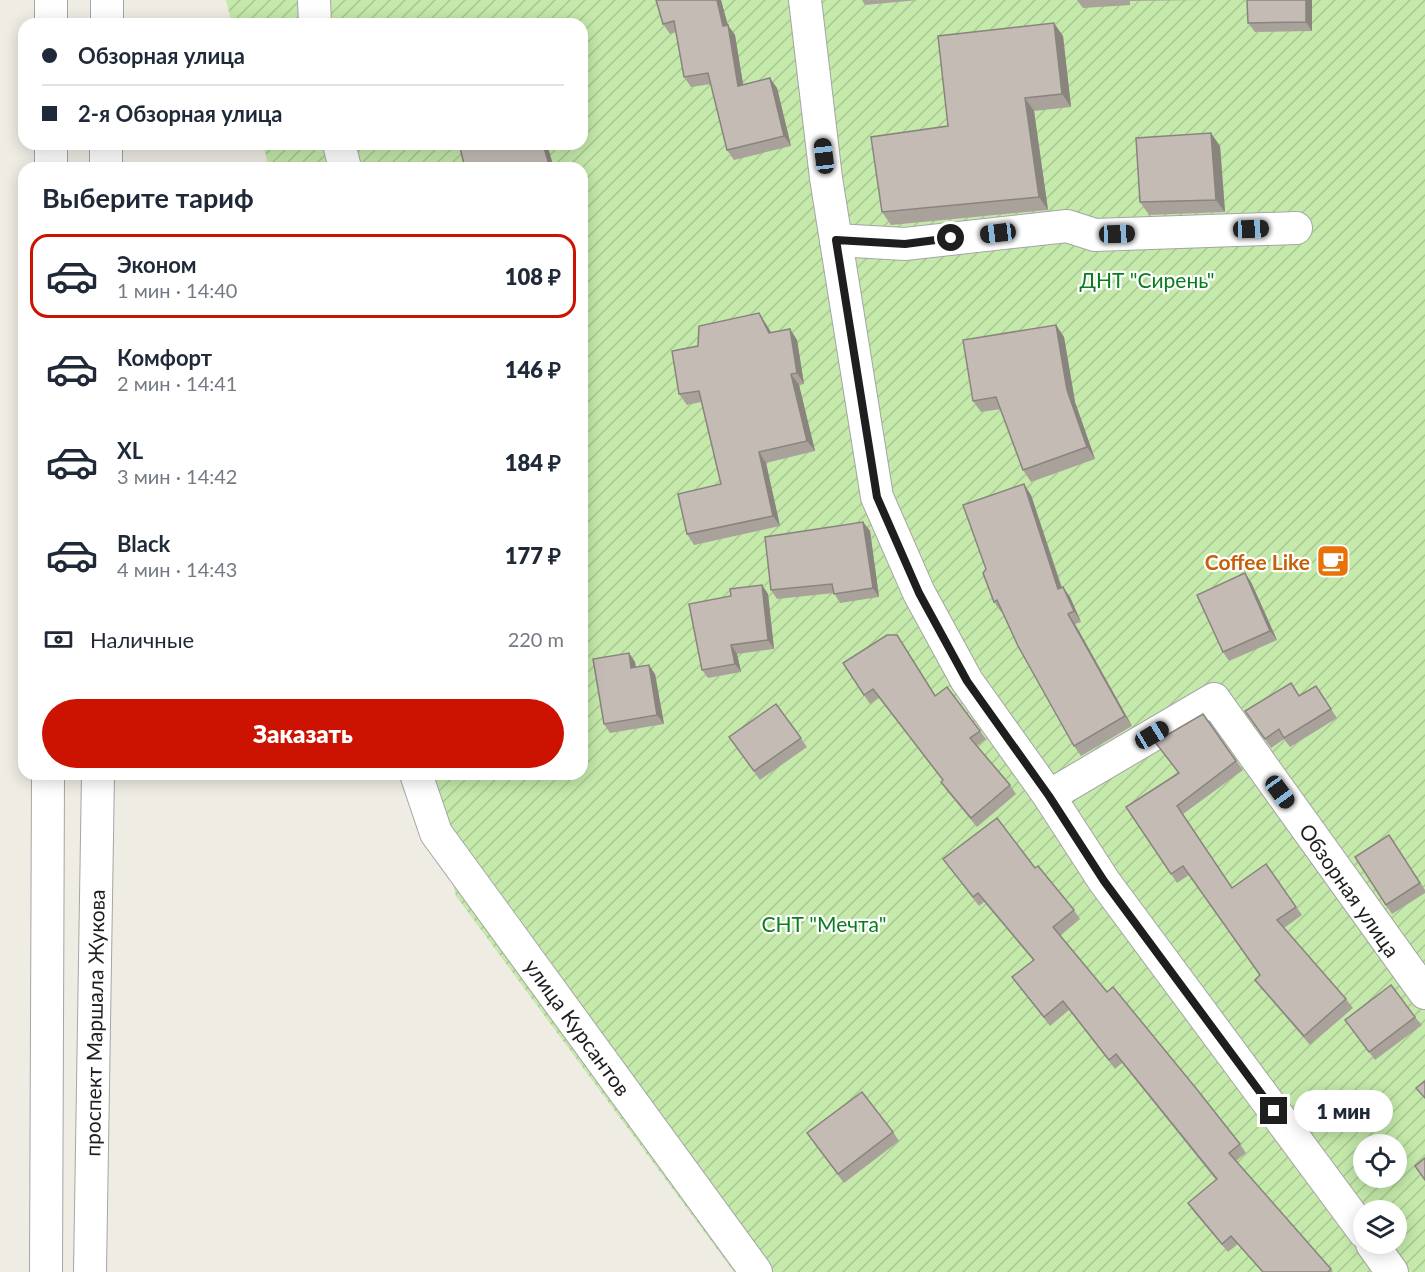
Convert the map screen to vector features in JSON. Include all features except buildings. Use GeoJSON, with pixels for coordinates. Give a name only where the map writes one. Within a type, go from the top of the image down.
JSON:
{"type":"FeatureCollection","features":[{"type":"Feature","properties":{"kind":"street"},"geometry":{"type":"LineString","coordinates":[[51,0],[51,18]]}},
{"type":"Feature","properties":{"kind":"street"},"geometry":{"type":"LineString","coordinates":[[107,0],[107,18]]}},
{"type":"Feature","properties":{"kind":"street"},"geometry":{"type":"LineString","coordinates":[[314,0],[315,18]]}},
{"type":"Feature","properties":{"kind":"street"},"geometry":{"type":"LineString","coordinates":[[806,0],[836,240],[877,497],[919,593],[967,681],[1049,796],[1104,881],[1353,1217]]}},
{"type":"Feature","properties":{"kind":"street"},"geometry":{"type":"LineString","coordinates":[[836,240],[905,244],[1067,226],[1095,235],[1296,228]]}},
{"type":"Feature","properties":{"kind":"street","name":"Обзорная улица"},"geometry":{"type":"LineString","coordinates":[[1049,796],[1214,699],[1425,993]]}},
{"type":"Feature","properties":{"kind":"street"},"geometry":{"type":"LineString","coordinates":[[46,1272],[48,780]]}},
{"type":"Feature","properties":{"kind":"street","name":"проспект Маршала Жукова"},"geometry":{"type":"LineString","coordinates":[[90,1272],[98,780]]}},
{"type":"Feature","properties":{"kind":"street","name":"улица Курсантов"},"geometry":{"type":"LineString","coordinates":[[418,780],[436,833],[756,1272]]}},
{"type":"Feature","properties":{"kind":"street"},"geometry":{"type":"LineString","coordinates":[[1379,1254],[1392,1272]]}},
{"type":"Feature","properties":{"kind":"green space"},"geometry":{"type":"Polygon","coordinates":[[[226,0],[1425,0],[1425,1272],[734,1272],[456,896],[427,780],[588,780],[588,162],[268,162],[264,150],[588,150],[588,18],[230,18],[226,0]]]}},
{"type":"Feature","properties":{"kind":"place","name":"Coffee Like"},"geometry":{"type":"Point","coordinates":[1333,561]}},
{"type":"Feature","properties":{"kind":"route"},"geometry":{"type":"LineString","coordinates":[[951,238],[905,244],[836,240],[877,497],[919,593],[967,681],[1049,796],[1104,881],[1274,1111]]}},
{"type":"Feature","properties":{"kind":"park label","name":"ДНТ \"Сирень\""},"geometry":{"type":"Point","coordinates":[1147,279]}},
{"type":"Feature","properties":{"kind":"park label","name":"СНТ \"Мечта\""},"geometry":{"type":"Point","coordinates":[824,923]}}]}
